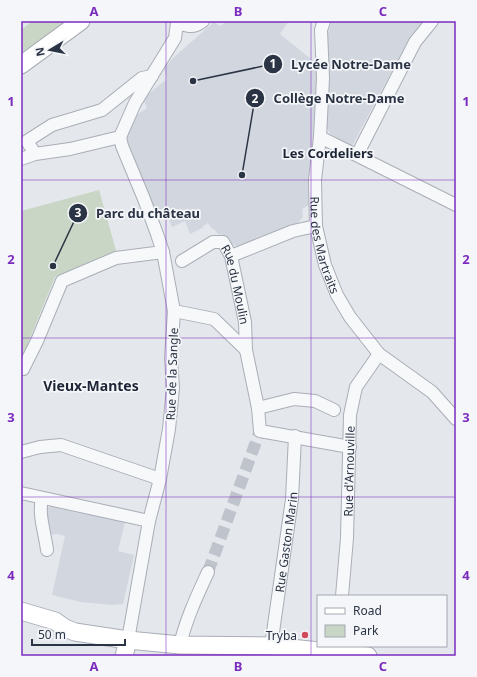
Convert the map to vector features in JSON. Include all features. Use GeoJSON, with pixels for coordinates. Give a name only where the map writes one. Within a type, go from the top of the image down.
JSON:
{"type":"FeatureCollection","features":[{"type":"Feature","properties":{"kind":"main road"},"geometry":{"type":"LineString","coordinates":[[21,64],[82,21]]}},
{"type":"Feature","properties":{"kind":"main road"},"geometry":{"type":"LineString","coordinates":[[21,611],[55,621],[65,628],[75,632],[126,648],[180,645],[242,651],[271,646],[341,652],[368,656]]}},
{"type":"Feature","properties":{"kind":"street"},"geometry":{"type":"LineString","coordinates":[[21,159],[35,154],[120,137],[135,103],[175,38],[176,22],[189,27],[197,26],[204,21]]}},
{"type":"Feature","properties":{"kind":"street","name":"Rue des Martraits"},"geometry":{"type":"LineString","coordinates":[[324,21],[321,30],[323,78],[320,137],[315,180],[316,226],[325,265],[337,296],[350,317],[379,354],[432,392],[456,419]]}},
{"type":"Feature","properties":{"kind":"street"},"geometry":{"type":"LineString","coordinates":[[358,155],[415,42],[432,21]]}},
{"type":"Feature","properties":{"kind":"street"},"geometry":{"type":"LineString","coordinates":[[35,154],[27,141],[52,125],[102,110],[142,78],[152,76]]}},
{"type":"Feature","properties":{"kind":"street","name":"Rue de la Sangle"},"geometry":{"type":"LineString","coordinates":[[120,137],[122,146],[144,199],[163,252],[174,311],[171,358],[173,388],[167,445],[149,521],[126,648]]}},
{"type":"Feature","properties":{"kind":"street"},"geometry":{"type":"LineString","coordinates":[[320,137],[456,205]]}},
{"type":"Feature","properties":{"kind":"street"},"geometry":{"type":"LineString","coordinates":[[231,256],[293,231],[316,226]]}},
{"type":"Feature","properties":{"kind":"street","name":"Rue du Moulin"},"geometry":{"type":"LineString","coordinates":[[182,261],[212,242],[223,242],[231,256],[245,322],[246,350],[258,408],[260,431],[295,436]]}},
{"type":"Feature","properties":{"kind":"street"},"geometry":{"type":"LineString","coordinates":[[21,369],[23,369],[37,341],[62,280],[116,258],[163,252]]}},
{"type":"Feature","properties":{"kind":"street"},"geometry":{"type":"LineString","coordinates":[[174,311],[214,318],[246,350]]}},
{"type":"Feature","properties":{"kind":"street","name":"Rue d'Arnouville"},"geometry":{"type":"LineString","coordinates":[[342,595],[347,538],[350,415],[356,388],[379,354]]}},
{"type":"Feature","properties":{"kind":"street"},"geometry":{"type":"LineString","coordinates":[[258,408],[294,399],[316,402],[334,410]]}},
{"type":"Feature","properties":{"kind":"street"},"geometry":{"type":"LineString","coordinates":[[295,436],[350,447]]}},
{"type":"Feature","properties":{"kind":"street","name":"Rue Gaston Marin"},"geometry":{"type":"LineString","coordinates":[[271,646],[292,499],[295,436]]}},
{"type":"Feature","properties":{"kind":"street"},"geometry":{"type":"LineString","coordinates":[[21,452],[61,445],[160,479]]}},
{"type":"Feature","properties":{"kind":"street"},"geometry":{"type":"LineString","coordinates":[[21,493],[149,521]]}},
{"type":"Feature","properties":{"kind":"street"},"geometry":{"type":"LineString","coordinates":[[42,498],[41,518],[47,550]]}},
{"type":"Feature","properties":{"kind":"street"},"geometry":{"type":"LineString","coordinates":[[180,645],[192,608],[208,572]]}},
{"type":"Feature","properties":{"kind":"shaded area"},"geometry":{"type":"Polygon","coordinates":[[[227,21],[289,21],[280,34],[316,62],[316,89],[309,205],[302,209],[303,217],[298,223],[237,246],[231,244],[225,235],[218,234],[208,223],[203,226],[204,227],[190,234],[185,221],[172,227],[165,211],[156,214],[143,179],[125,141],[125,134],[138,114],[147,108],[144,101],[146,96],[167,79],[164,69],[173,58],[214,22],[220,26],[227,21]]]}},
{"type":"Feature","properties":{"kind":"shaded area"},"geometry":{"type":"Polygon","coordinates":[[[332,21],[426,21],[411,35],[352,146],[331,134],[326,127],[329,89],[327,36],[332,21]]]}},
{"type":"Feature","properties":{"kind":"shaded area"},"geometry":{"type":"Polygon","coordinates":[[[49,507],[125,522],[118,551],[134,555],[123,604],[113,605],[81,602],[52,595],[65,536],[57,534],[48,535],[45,511],[49,507]]]}},
{"type":"Feature","properties":{"kind":"green space"},"geometry":{"type":"Polygon","coordinates":[[[32,21],[66,21],[21,53],[21,30],[32,21]]]}},
{"type":"Feature","properties":{"kind":"green space"},"geometry":{"type":"Polygon","coordinates":[[[99,190],[117,254],[55,277],[21,360],[21,211],[99,190]]]}},
{"type":"Feature","properties":{"kind":"tunnel"},"geometry":{"type":"LineString","coordinates":[[208,572],[260,431]]}},
{"type":"Feature","properties":{"kind":"place","name":"Lycée Notre-Dame"},"geometry":{"type":"Point","coordinates":[193,81]}},
{"type":"Feature","properties":{"kind":"place","name":"Collège Notre-Dame"},"geometry":{"type":"Point","coordinates":[242,175]}},
{"type":"Feature","properties":{"kind":"place","name":"Parc du château"},"geometry":{"type":"Point","coordinates":[53,266]}},
{"type":"Feature","properties":{"kind":"place","name":"Tryba"},"geometry":{"type":"Point","coordinates":[305,635]}},
{"type":"Feature","properties":{"kind":"district","name":"Les Cordeliers"},"geometry":{"type":"Point","coordinates":[328,153]}},
{"type":"Feature","properties":{"kind":"district","name":"Vieux-Mantes"},"geometry":{"type":"Point","coordinates":[91,385]}}]}
